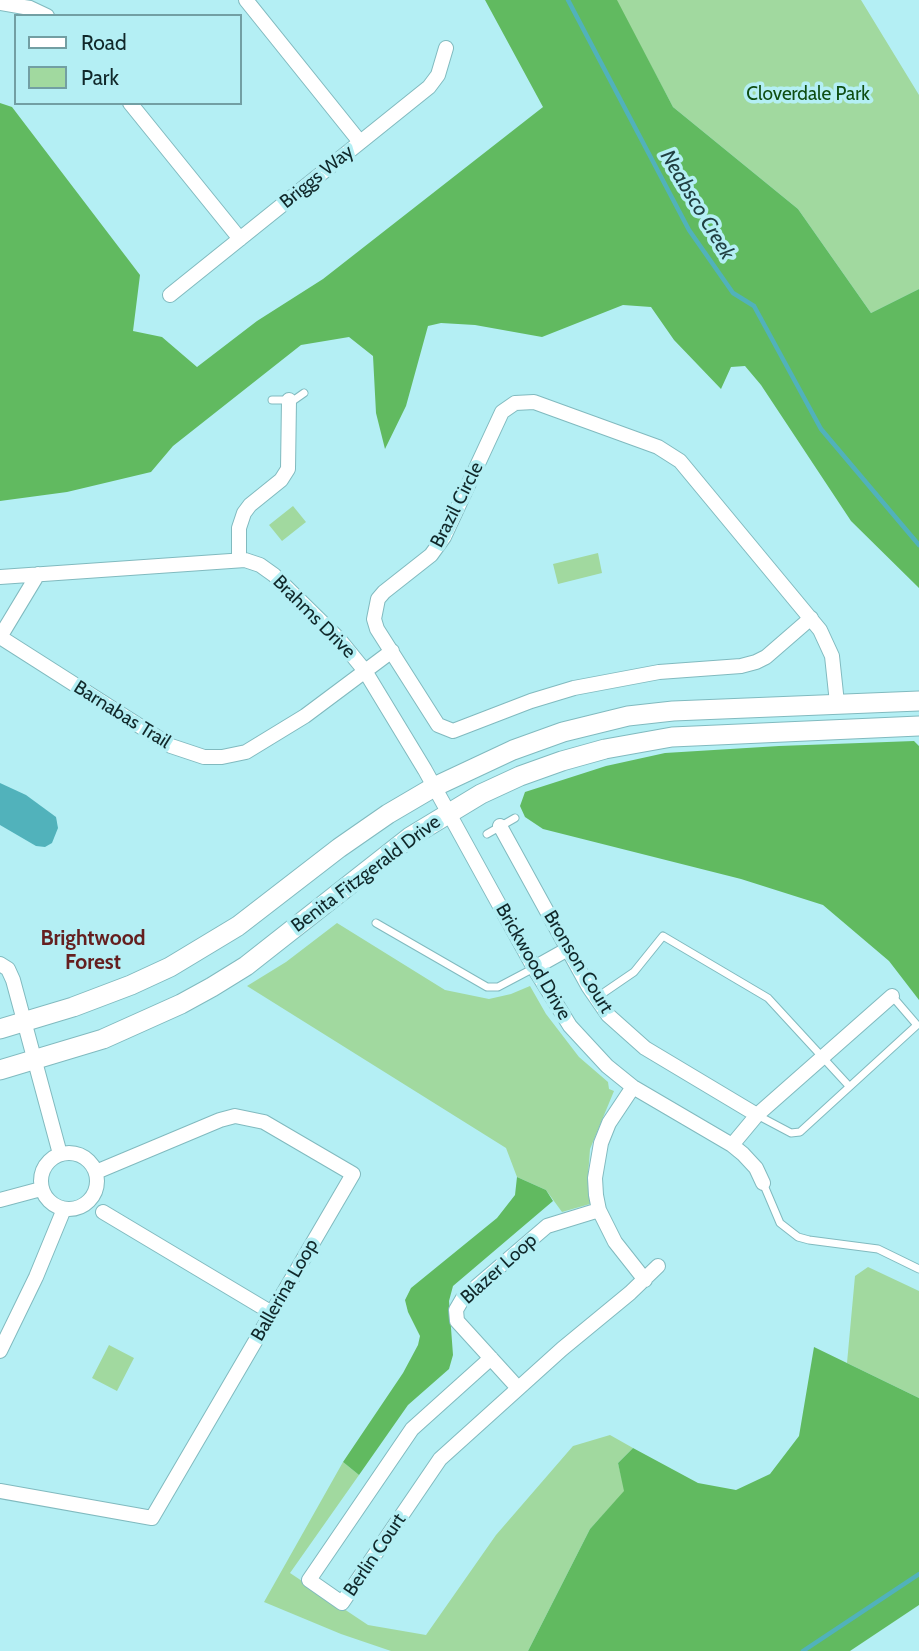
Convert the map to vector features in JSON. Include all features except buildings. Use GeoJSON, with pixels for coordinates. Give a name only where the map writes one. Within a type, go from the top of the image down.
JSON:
{"type":"FeatureCollection","features":[{"type":"Feature","properties":{"kind":"main road","name":"Benita Fitzgerald Drive"},"geometry":{"type":"LineString","coordinates":[[0,1029],[73,1007],[131,985],[207,946],[388,814],[435,787],[513,750],[563,732],[628,716],[734,707],[919,701]]}},
{"type":"Feature","properties":{"kind":"main road","name":"Benita Fitzgerald Drive"},"geometry":{"type":"LineString","coordinates":[[0,1070],[103,1040],[212,987],[246,966],[376,862],[449,812],[520,776],[562,761],[639,743],[717,733],[919,726]]}},
{"type":"Feature","properties":{"kind":"street"},"geometry":{"type":"LineString","coordinates":[[246,0],[360,142]]}},
{"type":"Feature","properties":{"kind":"street"},"geometry":{"type":"LineString","coordinates":[[0,3],[30,8],[43,14]]}},
{"type":"Feature","properties":{"kind":"street","name":"Briggs Way"},"geometry":{"type":"LineString","coordinates":[[170,295],[429,87],[438,75],[446,48]]}},
{"type":"Feature","properties":{"kind":"street"},"geometry":{"type":"LineString","coordinates":[[132,105],[240,239]]}},
{"type":"Feature","properties":{"kind":"street"},"geometry":{"type":"LineString","coordinates":[[239,560],[239,528],[244,513],[281,480],[288,469],[289,400]]}},
{"type":"Feature","properties":{"kind":"street","name":"Brazil Circle"},"geometry":{"type":"LineString","coordinates":[[811,618],[766,657],[755,662],[741,666],[659,672],[574,688],[531,701],[453,731],[438,725],[377,629],[374,619],[378,599],[431,555],[444,537],[499,416],[508,406],[524,401],[534,402],[668,452],[680,461],[811,618],[820,630],[832,656],[837,704]]}},
{"type":"Feature","properties":{"kind":"street","name":"Brahms Drive"},"geometry":{"type":"LineString","coordinates":[[0,577],[251,561],[274,575],[340,639],[365,671],[435,787]]}},
{"type":"Feature","properties":{"kind":"street","name":"Barnabas Trail"},"geometry":{"type":"LineString","coordinates":[[38,574],[0,637],[171,746],[204,757],[222,757],[246,752],[305,716],[391,651]]}},
{"type":"Feature","properties":{"kind":"street","name":"Brickwood Drive"},"geometry":{"type":"LineString","coordinates":[[435,787],[534,968],[570,1026],[607,1066],[633,1087],[732,1145],[756,1168],[763,1183]]}},
{"type":"Feature","properties":{"kind":"street","name":"Bronson Court"},"geometry":{"type":"LineString","coordinates":[[494,830],[596,998],[625,1033],[645,1048],[757,1115]]}},
{"type":"Feature","properties":{"kind":"street"},"geometry":{"type":"LineString","coordinates":[[534,968],[568,949]]}},
{"type":"Feature","properties":{"kind":"street"},"geometry":{"type":"LineString","coordinates":[[0,964],[8,969],[13,980],[60,1154]]}},
{"type":"Feature","properties":{"kind":"street"},"geometry":{"type":"LineString","coordinates":[[732,1145],[757,1115],[891,996]]}},
{"type":"Feature","properties":{"kind":"street"},"geometry":{"type":"LineString","coordinates":[[633,1087],[609,1123],[601,1143],[595,1178],[599,1210],[615,1242],[645,1280]]}},
{"type":"Feature","properties":{"kind":"street","name":"Ballerina Loop"},"geometry":{"type":"LineString","coordinates":[[0,1491],[152,1518],[353,1174],[264,1122],[235,1116],[96,1172]]}},
{"type":"Feature","properties":{"kind":"street"},"geometry":{"type":"LineString","coordinates":[[69,1152],[85,1158],[96,1172],[96,1188],[88,1202],[73,1209],[64,1209],[50,1203],[41,1189],[41,1172],[52,1158],[60,1154],[69,1152]]}},
{"type":"Feature","properties":{"kind":"street"},"geometry":{"type":"LineString","coordinates":[[0,1200],[41,1189]]}},
{"type":"Feature","properties":{"kind":"street"},"geometry":{"type":"LineString","coordinates":[[0,1352],[41,1266],[64,1209]]}},
{"type":"Feature","properties":{"kind":"street","name":"Blazer Loop"},"geometry":{"type":"LineString","coordinates":[[518,1388],[457,1321],[456,1310],[463,1298],[547,1226],[599,1210]]}},
{"type":"Feature","properties":{"kind":"street"},"geometry":{"type":"LineString","coordinates":[[103,1212],[272,1313]]}},
{"type":"Feature","properties":{"kind":"street","name":"Berlin Court"},"geometry":{"type":"LineString","coordinates":[[491,1358],[412,1429],[309,1580],[342,1603],[440,1459],[658,1266]]}},
{"type":"Feature","properties":{"kind":"lane"},"geometry":{"type":"LineString","coordinates":[[272,400],[297,399],[304,393]]}},
{"type":"Feature","properties":{"kind":"lane"},"geometry":{"type":"LineString","coordinates":[[494,830],[515,818]]}},
{"type":"Feature","properties":{"kind":"lane"},"geometry":{"type":"LineString","coordinates":[[376,923],[487,987],[502,985],[534,968]]}},
{"type":"Feature","properties":{"kind":"lane"},"geometry":{"type":"LineString","coordinates":[[596,998],[634,972],[663,936],[768,998],[849,1086]]}},
{"type":"Feature","properties":{"kind":"lane"},"geometry":{"type":"LineString","coordinates":[[757,1115],[796,1134],[916,1025],[891,996]]}},
{"type":"Feature","properties":{"kind":"lane"},"geometry":{"type":"LineString","coordinates":[[763,1183],[780,1223],[799,1237],[878,1248],[919,1269]]}},
{"type":"Feature","properties":{"kind":"green space"},"geometry":{"type":"Polygon","coordinates":[[[485,0],[617,0],[673,107],[798,209],[871,313],[919,289],[919,588],[851,521],[761,385],[745,366],[731,367],[721,389],[674,340],[651,307],[623,305],[542,337],[475,325],[441,323],[428,326],[406,406],[385,449],[376,413],[373,356],[349,337],[301,345],[173,446],[151,472],[67,492],[0,501],[0,103],[12,107],[140,275],[133,331],[162,337],[197,367],[257,321],[323,279],[543,107],[485,0]]]}},
{"type":"Feature","properties":{"kind":"green space","name":"Cloverdale Park"},"geometry":{"type":"Polygon","coordinates":[[[616,0],[861,0],[919,95],[919,289],[871,313],[798,209],[673,107],[616,0]]]}},
{"type":"Feature","properties":{"kind":"green space"},"geometry":{"type":"Polygon","coordinates":[[[293,506],[306,522],[282,541],[269,525],[293,506]]]}},
{"type":"Feature","properties":{"kind":"green space"},"geometry":{"type":"Polygon","coordinates":[[[598,553],[602,573],[558,584],[553,564],[598,553]]]}},
{"type":"Feature","properties":{"kind":"green space"},"geometry":{"type":"Polygon","coordinates":[[[914,741],[919,746],[919,1000],[889,961],[823,905],[741,879],[543,829],[525,817],[520,806],[525,792],[606,766],[665,753],[914,741]]]}},
{"type":"Feature","properties":{"kind":"green space"},"geometry":{"type":"Polygon","coordinates":[[[337,923],[445,990],[489,999],[530,986],[546,1014],[579,1057],[608,1082],[609,1089],[614,1091],[590,1149],[590,1204],[562,1212],[546,1190],[517,1177],[506,1148],[247,986],[286,962],[337,923]]]}},
{"type":"Feature","properties":{"kind":"green space"},"geometry":{"type":"Polygon","coordinates":[[[517,1177],[546,1190],[553,1201],[453,1286],[449,1301],[453,1355],[449,1369],[408,1405],[359,1475],[343,1462],[403,1373],[418,1345],[420,1336],[405,1300],[411,1288],[497,1218],[515,1195],[517,1177]]]}},
{"type":"Feature","properties":{"kind":"green space"},"geometry":{"type":"Polygon","coordinates":[[[868,1267],[919,1291],[919,1398],[847,1363],[855,1276],[868,1267]]]}},
{"type":"Feature","properties":{"kind":"green space"},"geometry":{"type":"Polygon","coordinates":[[[109,1345],[134,1358],[117,1391],[92,1378],[109,1345]]]}},
{"type":"Feature","properties":{"kind":"green space"},"geometry":{"type":"Polygon","coordinates":[[[814,1347],[919,1398],[919,1605],[850,1651],[528,1651],[590,1529],[624,1491],[618,1463],[633,1448],[698,1483],[736,1490],[770,1474],[799,1436],[814,1347]]]}},
{"type":"Feature","properties":{"kind":"green space"},"geometry":{"type":"Polygon","coordinates":[[[610,1435],[633,1448],[618,1463],[625,1491],[590,1529],[528,1651],[391,1651],[341,1634],[264,1602],[343,1462],[359,1475],[290,1573],[368,1625],[426,1635],[496,1535],[573,1446],[610,1435]]]}},
{"type":"Feature","properties":{"kind":"water"},"geometry":{"type":"Polygon","coordinates":[[[0,783],[26,795],[56,817],[58,828],[52,843],[45,847],[36,846],[0,825],[0,783]]]}},
{"type":"Feature","properties":{"kind":"waterway","name":"Neabsco Creek"},"geometry":{"type":"LineString","coordinates":[[568,0],[689,230],[733,293],[754,306],[821,429],[919,545]]}},
{"type":"Feature","properties":{"kind":"waterway","name":"Neabsco Creek"},"geometry":{"type":"LineString","coordinates":[[803,1651],[919,1574]]}},
{"type":"Feature","properties":{"kind":"district","name":"Brightwood Forest"},"geometry":{"type":"Point","coordinates":[93,951]}}]}
